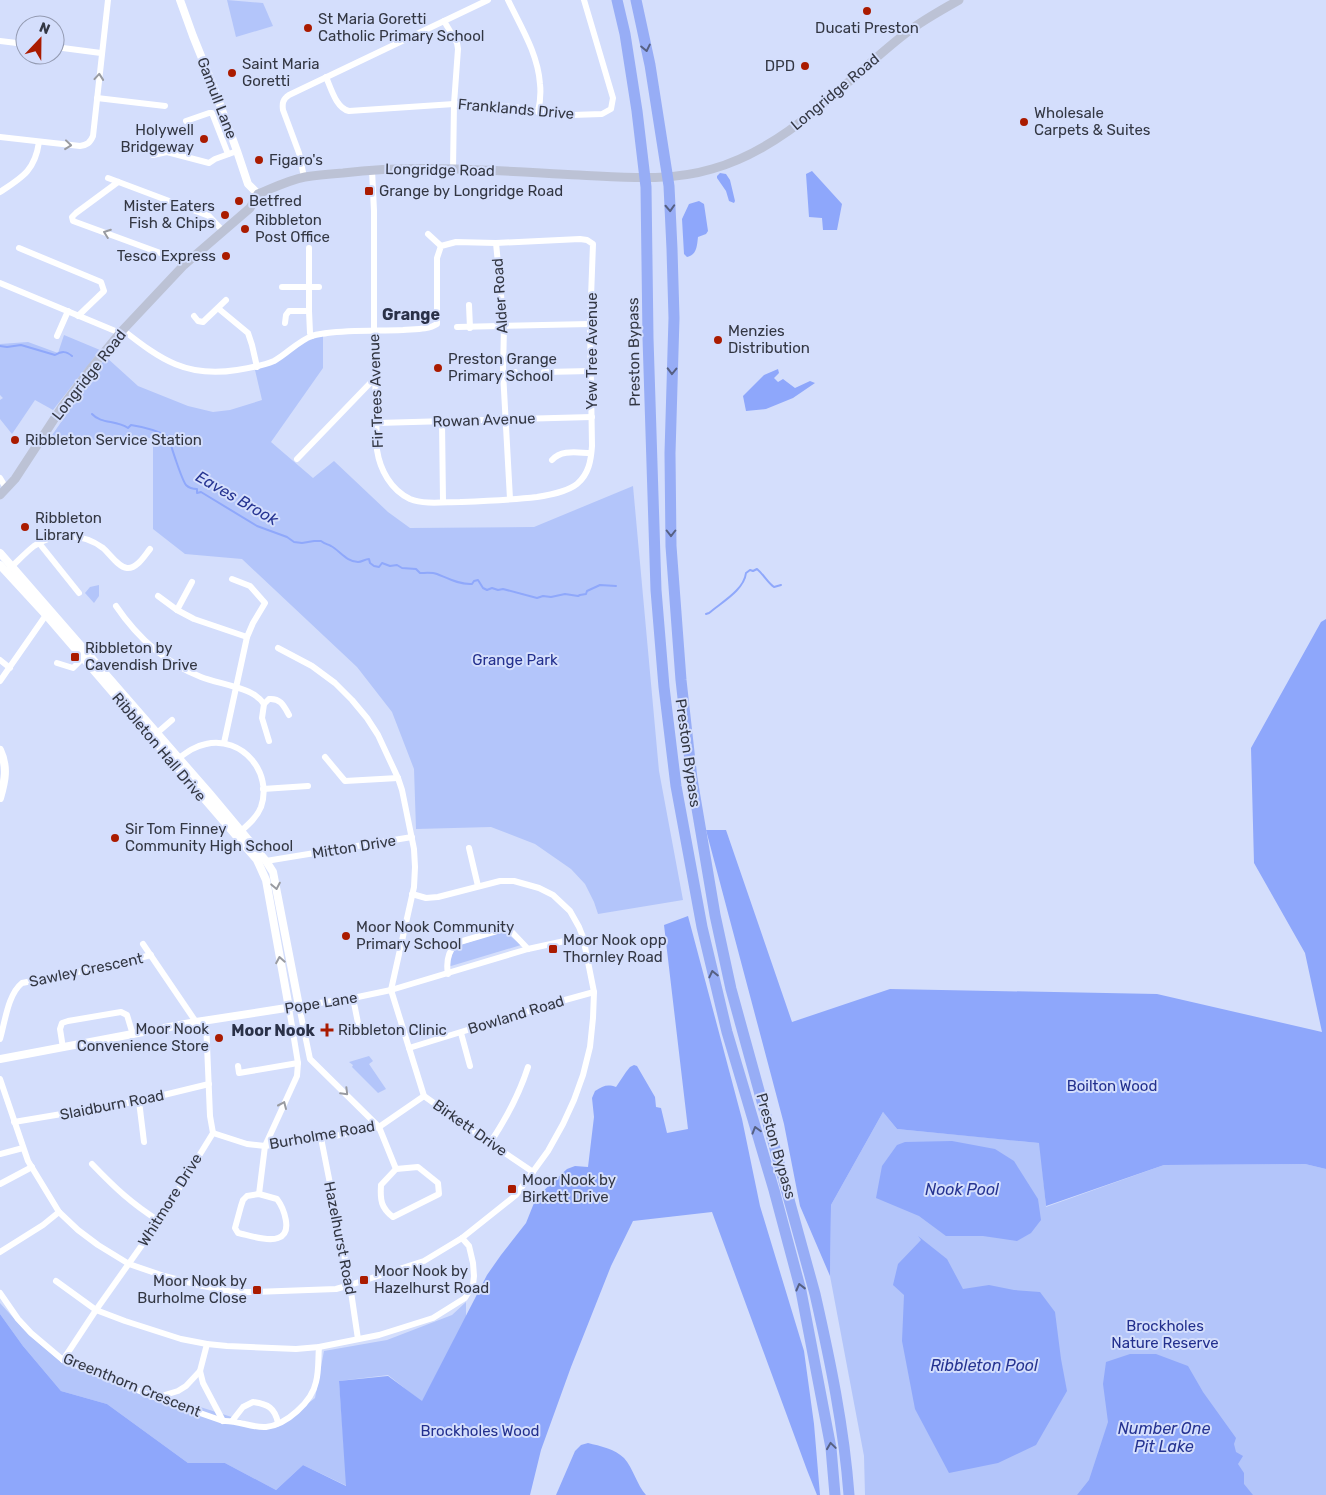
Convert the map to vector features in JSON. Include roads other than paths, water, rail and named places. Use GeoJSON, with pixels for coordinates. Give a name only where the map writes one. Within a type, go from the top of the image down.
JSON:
{"type":"FeatureCollection","features":[{"type":"Feature","properties":{"kind":"highway","name":"Preston Bypass"},"geometry":{"type":"LineString","coordinates":[[616,0],[625,34],[646,188],[648,338],[656,590],[664,687],[676,786],[702,927],[727,1032],[774,1190],[801,1291],[831,1448],[835,1495]]}},
{"type":"Feature","properties":{"kind":"highway","name":"Preston Bypass"},"geometry":{"type":"LineString","coordinates":[[636,0],[650,65],[669,186],[674,318],[670,453],[671,546],[681,680],[692,779],[715,915],[731,988],[815,1294],[823,1330],[844,1441],[849,1495]]}},
{"type":"Feature","properties":{"kind":"main road","name":"Longridge Road"},"geometry":{"type":"LineString","coordinates":[[3,492],[15,479],[62,407],[92,366],[184,265],[250,208],[258,194],[304,177],[372,170],[430,167],[628,177],[685,176],[712,170],[752,153],[786,133],[902,36],[959,0]]}},
{"type":"Feature","properties":{"kind":"street"},"geometry":{"type":"LineString","coordinates":[[0,137],[80,146],[87,145],[93,136],[108,0]]}},
{"type":"Feature","properties":{"kind":"street","name":"Gamull Lane"},"geometry":{"type":"LineString","coordinates":[[180,0],[248,184],[258,194]]}},
{"type":"Feature","properties":{"kind":"street"},"geometry":{"type":"LineString","coordinates":[[304,177],[299,153],[282,104],[288,94],[326,78],[488,0]]}},
{"type":"Feature","properties":{"kind":"street"},"geometry":{"type":"LineString","coordinates":[[508,0],[530,45],[539,74],[541,87],[538,112]]}},
{"type":"Feature","properties":{"kind":"street","name":"Franklands Drive"},"geometry":{"type":"LineString","coordinates":[[326,78],[340,106],[348,111],[454,104],[514,107],[555,114],[602,114],[611,109],[614,98],[584,0]]}},
{"type":"Feature","properties":{"kind":"street"},"geometry":{"type":"LineString","coordinates":[[444,21],[458,49],[454,104],[454,168]]}},
{"type":"Feature","properties":{"kind":"street"},"geometry":{"type":"LineString","coordinates":[[0,41],[15,43]]}},
{"type":"Feature","properties":{"kind":"street"},"geometry":{"type":"LineString","coordinates":[[65,48],[101,53]]}},
{"type":"Feature","properties":{"kind":"street"},"geometry":{"type":"LineString","coordinates":[[97,98],[165,106]]}},
{"type":"Feature","properties":{"kind":"street"},"geometry":{"type":"LineString","coordinates":[[186,122],[209,112],[212,113],[228,154]]}},
{"type":"Feature","properties":{"kind":"street"},"geometry":{"type":"LineString","coordinates":[[0,192],[29,170],[37,154],[39,142]]}},
{"type":"Feature","properties":{"kind":"street"},"geometry":{"type":"LineString","coordinates":[[153,155],[166,152],[209,163],[237,150]]}},
{"type":"Feature","properties":{"kind":"street","name":"Fir Trees Avenue"},"geometry":{"type":"LineString","coordinates":[[372,170],[376,423],[379,459],[389,481],[396,490],[411,499],[428,502],[510,499]]}},
{"type":"Feature","properties":{"kind":"street"},"geometry":{"type":"LineString","coordinates":[[108,178],[209,216],[223,230]]}},
{"type":"Feature","properties":{"kind":"street"},"geometry":{"type":"LineString","coordinates":[[118,182],[72,216],[73,220],[174,258],[184,265]]}},
{"type":"Feature","properties":{"kind":"street"},"geometry":{"type":"LineString","coordinates":[[428,234],[441,246]]}},
{"type":"Feature","properties":{"kind":"street","name":"Yew Tree Avenue"},"geometry":{"type":"LineString","coordinates":[[496,243],[580,238],[593,244],[590,324],[591,460],[587,470],[577,484],[565,490],[538,497],[510,499]]}},
{"type":"Feature","properties":{"kind":"street"},"geometry":{"type":"LineString","coordinates":[[441,246],[456,242],[496,243]]}},
{"type":"Feature","properties":{"kind":"street","name":"Alder Road"},"geometry":{"type":"LineString","coordinates":[[496,243],[504,326],[503,372],[510,499]]}},
{"type":"Feature","properties":{"kind":"street"},"geometry":{"type":"LineString","coordinates":[[0,283],[78,316],[122,332],[164,359],[194,371],[217,372],[257,367],[274,360],[312,336],[339,332],[432,327],[437,324],[437,258],[441,246]]}},
{"type":"Feature","properties":{"kind":"street"},"geometry":{"type":"LineString","coordinates":[[19,248],[101,282],[104,291],[78,316]]}},
{"type":"Feature","properties":{"kind":"street"},"geometry":{"type":"LineString","coordinates":[[309,248],[309,311],[312,336]]}},
{"type":"Feature","properties":{"kind":"street"},"geometry":{"type":"LineString","coordinates":[[282,287],[319,287]]}},
{"type":"Feature","properties":{"kind":"street"},"geometry":{"type":"LineString","coordinates":[[194,316],[198,321],[203,322],[219,309],[226,300]]}},
{"type":"Feature","properties":{"kind":"street"},"geometry":{"type":"LineString","coordinates":[[469,305],[470,328]]}},
{"type":"Feature","properties":{"kind":"street"},"geometry":{"type":"LineString","coordinates":[[219,309],[248,333],[257,367]]}},
{"type":"Feature","properties":{"kind":"street"},"geometry":{"type":"LineString","coordinates":[[56,336],[68,311]]}},
{"type":"Feature","properties":{"kind":"street"},"geometry":{"type":"LineString","coordinates":[[284,323],[289,311],[309,311]]}},
{"type":"Feature","properties":{"kind":"street"},"geometry":{"type":"LineString","coordinates":[[457,327],[590,324]]}},
{"type":"Feature","properties":{"kind":"street"},"geometry":{"type":"LineString","coordinates":[[544,372],[591,371]]}},
{"type":"Feature","properties":{"kind":"street"},"geometry":{"type":"LineString","coordinates":[[503,372],[516,372]]}},
{"type":"Feature","properties":{"kind":"street"},"geometry":{"type":"LineString","coordinates":[[296,459],[375,378]]}},
{"type":"Feature","properties":{"kind":"street","name":"Rowan Avenue"},"geometry":{"type":"LineString","coordinates":[[376,423],[592,417]]}},
{"type":"Feature","properties":{"kind":"street"},"geometry":{"type":"LineString","coordinates":[[442,422],[443,502]]}},
{"type":"Feature","properties":{"kind":"street"},"geometry":{"type":"LineString","coordinates":[[552,460],[564,453],[591,453]]}},
{"type":"Feature","properties":{"kind":"street"},"geometry":{"type":"LineString","coordinates":[[0,478],[3,492]]}},
{"type":"Feature","properties":{"kind":"street"},"geometry":{"type":"LineString","coordinates":[[9,569],[29,550],[50,539],[62,536],[83,538],[102,547],[123,566],[128,568],[136,565],[150,549]]}},
{"type":"Feature","properties":{"kind":"street"},"geometry":{"type":"LineString","coordinates":[[39,544],[79,593]]}},
{"type":"Feature","properties":{"kind":"street","name":"Ribbleton Hall Drive"},"geometry":{"type":"LineString","coordinates":[[0,553],[9,569],[239,833],[257,860],[273,872],[299,1006]]}},
{"type":"Feature","properties":{"kind":"street","name":"Ribbleton Hall Drive"},"geometry":{"type":"LineString","coordinates":[[0,565],[9,569]]}},
{"type":"Feature","properties":{"kind":"street"},"geometry":{"type":"LineString","coordinates":[[224,743],[247,636],[265,603],[250,586],[232,579]]}},
{"type":"Feature","properties":{"kind":"street"},"geometry":{"type":"LineString","coordinates":[[177,610],[192,582]]}},
{"type":"Feature","properties":{"kind":"street"},"geometry":{"type":"LineString","coordinates":[[158,596],[177,610],[194,619],[247,636]]}},
{"type":"Feature","properties":{"kind":"street"},"geometry":{"type":"LineString","coordinates":[[116,606],[148,644],[168,660],[200,677],[245,689],[256,695],[264,704]]}},
{"type":"Feature","properties":{"kind":"street"},"geometry":{"type":"LineString","coordinates":[[0,681],[48,613]]}},
{"type":"Feature","properties":{"kind":"street","name":"Ribbleton Hall Drive"},"geometry":{"type":"LineString","coordinates":[[48,613],[83,658],[93,665],[157,734],[176,761]]}},
{"type":"Feature","properties":{"kind":"street"},"geometry":{"type":"LineString","coordinates":[[278,648],[312,666],[335,683],[352,700],[378,735],[402,790],[412,837],[415,867],[412,894],[391,990]]}},
{"type":"Feature","properties":{"kind":"street"},"geometry":{"type":"LineString","coordinates":[[57,663],[73,668],[83,658]]}},
{"type":"Feature","properties":{"kind":"street"},"geometry":{"type":"LineString","coordinates":[[0,660],[10,668]]}},
{"type":"Feature","properties":{"kind":"street"},"geometry":{"type":"LineString","coordinates":[[269,741],[262,718],[264,704],[269,699],[278,700],[282,702],[289,715]]}},
{"type":"Feature","properties":{"kind":"street","name":"Ribbleton Hall Drive"},"geometry":{"type":"LineString","coordinates":[[157,734],[172,720]]}},
{"type":"Feature","properties":{"kind":"street"},"geometry":{"type":"LineString","coordinates":[[176,761],[200,745],[212,743],[224,743],[240,749],[253,761],[262,777],[264,789],[262,801],[252,822],[239,833]]}},
{"type":"Feature","properties":{"kind":"street"},"geometry":{"type":"LineString","coordinates":[[0,750],[5,770],[0,798]]}},
{"type":"Feature","properties":{"kind":"street"},"geometry":{"type":"LineString","coordinates":[[325,757],[345,781],[398,778]]}},
{"type":"Feature","properties":{"kind":"street"},"geometry":{"type":"LineString","coordinates":[[264,789],[308,786]]}},
{"type":"Feature","properties":{"kind":"street","name":"Mitton Drive"},"geometry":{"type":"LineString","coordinates":[[263,863],[412,837]]}},
{"type":"Feature","properties":{"kind":"street"},"geometry":{"type":"LineString","coordinates":[[468,848],[478,886]]}},
{"type":"Feature","properties":{"kind":"street","name":"Ribbleton Hall Drive"},"geometry":{"type":"LineString","coordinates":[[263,863],[289,1008]]}},
{"type":"Feature","properties":{"kind":"street"},"geometry":{"type":"LineString","coordinates":[[0,1079],[28,1161],[59,1212],[98,1245],[129,1264],[172,1278],[234,1292],[336,1289],[424,1261],[462,1238],[516,1195],[548,1151],[563,1124],[583,1075],[590,1047],[594,992],[583,936],[570,911],[553,896],[540,888],[514,881],[500,881],[438,897],[426,898],[412,894]]}},
{"type":"Feature","properties":{"kind":"street"},"geometry":{"type":"LineString","coordinates":[[448,974],[447,964],[453,946],[456,943],[507,928],[528,949]]}},
{"type":"Feature","properties":{"kind":"street","name":"Pope Lane"},"geometry":{"type":"LineString","coordinates":[[0,1060],[196,1022],[353,998],[391,990],[528,949],[583,936]]}},
{"type":"Feature","properties":{"kind":"street","name":"Sawley Crescent"},"geometry":{"type":"LineString","coordinates":[[143,944],[196,1022]]}},
{"type":"Feature","properties":{"kind":"street","name":"Sawley Crescent"},"geometry":{"type":"LineString","coordinates":[[0,1039],[12,994],[22,983],[91,970],[151,955]]}},
{"type":"Feature","properties":{"kind":"street","name":"Birkett Drive"},"geometry":{"type":"LineString","coordinates":[[391,990],[424,1096],[533,1172]]}},
{"type":"Feature","properties":{"kind":"street","name":"Bowland Road"},"geometry":{"type":"LineString","coordinates":[[409,1048],[594,992]]}},
{"type":"Feature","properties":{"kind":"street"},"geometry":{"type":"LineString","coordinates":[[353,998],[360,1033]]}},
{"type":"Feature","properties":{"kind":"street"},"geometry":{"type":"LineString","coordinates":[[299,1006],[310,1058],[378,1126],[396,1169]]}},
{"type":"Feature","properties":{"kind":"street"},"geometry":{"type":"LineString","coordinates":[[259,1194],[265,1146],[297,1076],[298,1063],[289,1008]]}},
{"type":"Feature","properties":{"kind":"street"},"geometry":{"type":"LineString","coordinates":[[63,1048],[60,1029],[62,1024],[68,1021],[121,1012],[127,1015],[133,1035]]}},
{"type":"Feature","properties":{"kind":"street"},"geometry":{"type":"LineString","coordinates":[[206,1021],[210,1116],[213,1133]]}},
{"type":"Feature","properties":{"kind":"street"},"geometry":{"type":"LineString","coordinates":[[461,1033],[470,1066]]}},
{"type":"Feature","properties":{"kind":"street"},"geometry":{"type":"LineString","coordinates":[[238,1066],[240,1073],[298,1063]]}},
{"type":"Feature","properties":{"kind":"street"},"geometry":{"type":"LineString","coordinates":[[490,1143],[512,1108],[528,1067]]}},
{"type":"Feature","properties":{"kind":"street","name":"Slaidburn Road"},"geometry":{"type":"LineString","coordinates":[[14,1122],[139,1101],[209,1084]]}},
{"type":"Feature","properties":{"kind":"street","name":"Burholme Road"},"geometry":{"type":"LineString","coordinates":[[213,1133],[247,1144],[265,1146],[348,1134],[378,1126],[424,1096]]}},
{"type":"Feature","properties":{"kind":"street"},"geometry":{"type":"LineString","coordinates":[[139,1101],[144,1142]]}},
{"type":"Feature","properties":{"kind":"street","name":"Whitmore Drive"},"geometry":{"type":"LineString","coordinates":[[63,1360],[159,1221],[213,1133]]}},
{"type":"Feature","properties":{"kind":"street","name":"Hazelhurst Road"},"geometry":{"type":"LineString","coordinates":[[321,1138],[350,1285],[358,1339]]}},
{"type":"Feature","properties":{"kind":"street"},"geometry":{"type":"LineString","coordinates":[[0,1154],[23,1148]]}},
{"type":"Feature","properties":{"kind":"street"},"geometry":{"type":"LineString","coordinates":[[92,1164],[120,1194],[159,1221]]}},
{"type":"Feature","properties":{"kind":"street"},"geometry":{"type":"LineString","coordinates":[[0,1184],[32,1167]]}},
{"type":"Feature","properties":{"kind":"street"},"geometry":{"type":"LineString","coordinates":[[418,1167],[438,1183],[439,1194],[393,1217],[384,1211],[380,1197],[381,1185],[396,1169],[418,1167]]}},
{"type":"Feature","properties":{"kind":"street"},"geometry":{"type":"LineString","coordinates":[[259,1194],[277,1199],[281,1204],[285,1215],[286,1230],[278,1239],[259,1238],[238,1232],[235,1228],[243,1200],[247,1196],[259,1194]]}},
{"type":"Feature","properties":{"kind":"street"},"geometry":{"type":"LineString","coordinates":[[0,1252],[43,1225],[59,1212]]}},
{"type":"Feature","properties":{"kind":"street"},"geometry":{"type":"LineString","coordinates":[[56,1281],[96,1310],[181,1339],[207,1344],[296,1349],[318,1347],[379,1335],[433,1318],[465,1298],[472,1285],[474,1276],[473,1263],[468,1246],[462,1238]]}},
{"type":"Feature","properties":{"kind":"street","name":"Greenthorn Crescent"},"geometry":{"type":"LineString","coordinates":[[0,1293],[18,1319],[63,1360],[157,1398],[224,1421],[267,1426],[278,1423],[294,1414],[311,1395],[316,1383],[318,1347]]}},
{"type":"Feature","properties":{"kind":"street"},"geometry":{"type":"LineString","coordinates":[[207,1344],[200,1371],[203,1384],[224,1421]]}},
{"type":"Feature","properties":{"kind":"street"},"geometry":{"type":"LineString","coordinates":[[157,1398],[178,1392],[200,1371]]}},
{"type":"Feature","properties":{"kind":"street"},"geometry":{"type":"LineString","coordinates":[[232,1421],[243,1407],[253,1402],[267,1406],[272,1410],[276,1415],[278,1423]]}},
{"type":"Feature","properties":{"kind":"water","name":"Nook Pool"},"geometry":{"type":"Polygon","coordinates":[[[952,1141],[995,1149],[1014,1161],[1038,1199],[1041,1220],[1031,1233],[1017,1241],[983,1236],[946,1236],[919,1216],[876,1198],[882,1166],[897,1145],[905,1142],[952,1141]]]}},
{"type":"Feature","properties":{"kind":"water","name":"Ribbleton Pool"},"geometry":{"type":"Polygon","coordinates":[[[918,1236],[947,1259],[963,1289],[989,1285],[1014,1290],[1040,1292],[1055,1312],[1067,1391],[1036,1445],[998,1463],[949,1473],[915,1409],[902,1341],[904,1295],[893,1285],[898,1264],[921,1240],[918,1236]]]}},
{"type":"Feature","properties":{"kind":"water","name":"Number One Pit Lake"},"geometry":{"type":"Polygon","coordinates":[[[1130,1354],[1156,1354],[1188,1366],[1203,1392],[1236,1438],[1234,1444],[1236,1452],[1243,1456],[1238,1464],[1244,1473],[1244,1484],[1253,1495],[1077,1495],[1089,1480],[1108,1422],[1103,1384],[1106,1362],[1130,1354]]]}},
{"type":"Feature","properties":{"kind":"water"},"geometry":{"type":"Polygon","coordinates":[[[588,1443],[612,1450],[624,1458],[646,1495],[556,1495],[575,1451],[581,1445],[588,1443]]]}},
{"type":"Feature","properties":{"kind":"waterway"},"geometry":{"type":"LineString","coordinates":[[0,346],[21,345],[55,355],[64,352],[72,356]]}},
{"type":"Feature","properties":{"kind":"waterway","name":"Eaves Brook"},"geometry":{"type":"LineString","coordinates":[[92,414],[100,419],[128,428],[131,425],[141,427],[169,437],[184,482],[187,486],[197,489],[197,493],[201,492],[257,526],[287,537],[294,542],[321,541],[354,562],[369,559],[370,563],[379,567],[382,563],[390,566],[397,565],[402,568],[416,569],[420,573],[435,573],[463,583],[472,584],[478,580],[483,588],[487,590],[492,588],[503,589],[537,598],[565,594],[578,596],[586,594],[587,591],[600,585],[616,586]]}},
{"type":"Feature","properties":{"kind":"waterway","name":"Eaves Brook"},"geometry":{"type":"LineString","coordinates":[[706,614],[737,590],[746,573],[750,570],[757,569],[774,587],[781,585]]}},
{"type":"Feature","properties":{"kind":"place","name":"Ducati Preston"},"geometry":{"type":"Point","coordinates":[867,11]}},
{"type":"Feature","properties":{"kind":"place","name":"St Maria Goretti Catholic Primary School"},"geometry":{"type":"Point","coordinates":[308,28]}},
{"type":"Feature","properties":{"kind":"place","name":"DPD"},"geometry":{"type":"Point","coordinates":[805,66]}},
{"type":"Feature","properties":{"kind":"place","name":"Saint Maria Goretti"},"geometry":{"type":"Point","coordinates":[232,73]}},
{"type":"Feature","properties":{"kind":"place","name":"Wholesale Carpets & Suites"},"geometry":{"type":"Point","coordinates":[1024,122]}},
{"type":"Feature","properties":{"kind":"place","name":"Holywell Bridgeway"},"geometry":{"type":"Point","coordinates":[204,139]}},
{"type":"Feature","properties":{"kind":"place","name":"Figaro's"},"geometry":{"type":"Point","coordinates":[259,160]}},
{"type":"Feature","properties":{"kind":"place","name":"Grange by Longridge Road"},"geometry":{"type":"Point","coordinates":[369,191]}},
{"type":"Feature","properties":{"kind":"place","name":"Betfred"},"geometry":{"type":"Point","coordinates":[239,201]}},
{"type":"Feature","properties":{"kind":"place","name":"Mister Eaters Fish & Chips"},"geometry":{"type":"Point","coordinates":[225,215]}},
{"type":"Feature","properties":{"kind":"place","name":"Ribbleton Post Office"},"geometry":{"type":"Point","coordinates":[245,229]}},
{"type":"Feature","properties":{"kind":"place","name":"Tesco Express"},"geometry":{"type":"Point","coordinates":[226,256]}},
{"type":"Feature","properties":{"kind":"place","name":"Menzies Distribution"},"geometry":{"type":"Point","coordinates":[718,340]}},
{"type":"Feature","properties":{"kind":"place","name":"Preston Grange Primary School"},"geometry":{"type":"Point","coordinates":[438,368]}},
{"type":"Feature","properties":{"kind":"place","name":"Ribbleton Service Station"},"geometry":{"type":"Point","coordinates":[15,440]}},
{"type":"Feature","properties":{"kind":"place","name":"Ribbleton Library"},"geometry":{"type":"Point","coordinates":[25,527]}},
{"type":"Feature","properties":{"kind":"place","name":"Ribbleton by Cavendish Drive"},"geometry":{"type":"Point","coordinates":[75,657]}},
{"type":"Feature","properties":{"kind":"place","name":"Sir Tom Finney Community High School"},"geometry":{"type":"Point","coordinates":[115,838]}},
{"type":"Feature","properties":{"kind":"place","name":"Moor Nook Community Primary School"},"geometry":{"type":"Point","coordinates":[346,936]}},
{"type":"Feature","properties":{"kind":"place","name":"Moor Nook opp Thornley Road"},"geometry":{"type":"Point","coordinates":[553,949]}},
{"type":"Feature","properties":{"kind":"place","name":"Ribbleton Clinic"},"geometry":{"type":"Point","coordinates":[327,1030]}},
{"type":"Feature","properties":{"kind":"place","name":"Moor Nook Convenience Store"},"geometry":{"type":"Point","coordinates":[219,1038]}},
{"type":"Feature","properties":{"kind":"place","name":"Moor Nook by Birkett Drive"},"geometry":{"type":"Point","coordinates":[512,1189]}},
{"type":"Feature","properties":{"kind":"place","name":"Moor Nook by Hazelhurst Road"},"geometry":{"type":"Point","coordinates":[364,1280]}},
{"type":"Feature","properties":{"kind":"place","name":"Moor Nook by Burholme Close"},"geometry":{"type":"Point","coordinates":[257,1290]}},
{"type":"Feature","properties":{"kind":"district","name":"Grange"},"geometry":{"type":"Point","coordinates":[411,314]}},
{"type":"Feature","properties":{"kind":"district","name":"Moor Nook"},"geometry":{"type":"Point","coordinates":[273,1030]}},
{"type":"Feature","properties":{"kind":"park label","name":"Grange Park"},"geometry":{"type":"Point","coordinates":[515,660]}},
{"type":"Feature","properties":{"kind":"park label","name":"Boilton Wood"},"geometry":{"type":"Point","coordinates":[1112,1086]}},
{"type":"Feature","properties":{"kind":"park label","name":"Brockholes Nature Reserve"},"geometry":{"type":"Point","coordinates":[1165,1334]}},
{"type":"Feature","properties":{"kind":"park label","name":"Brockholes Wood"},"geometry":{"type":"Point","coordinates":[480,1431]}}]}
